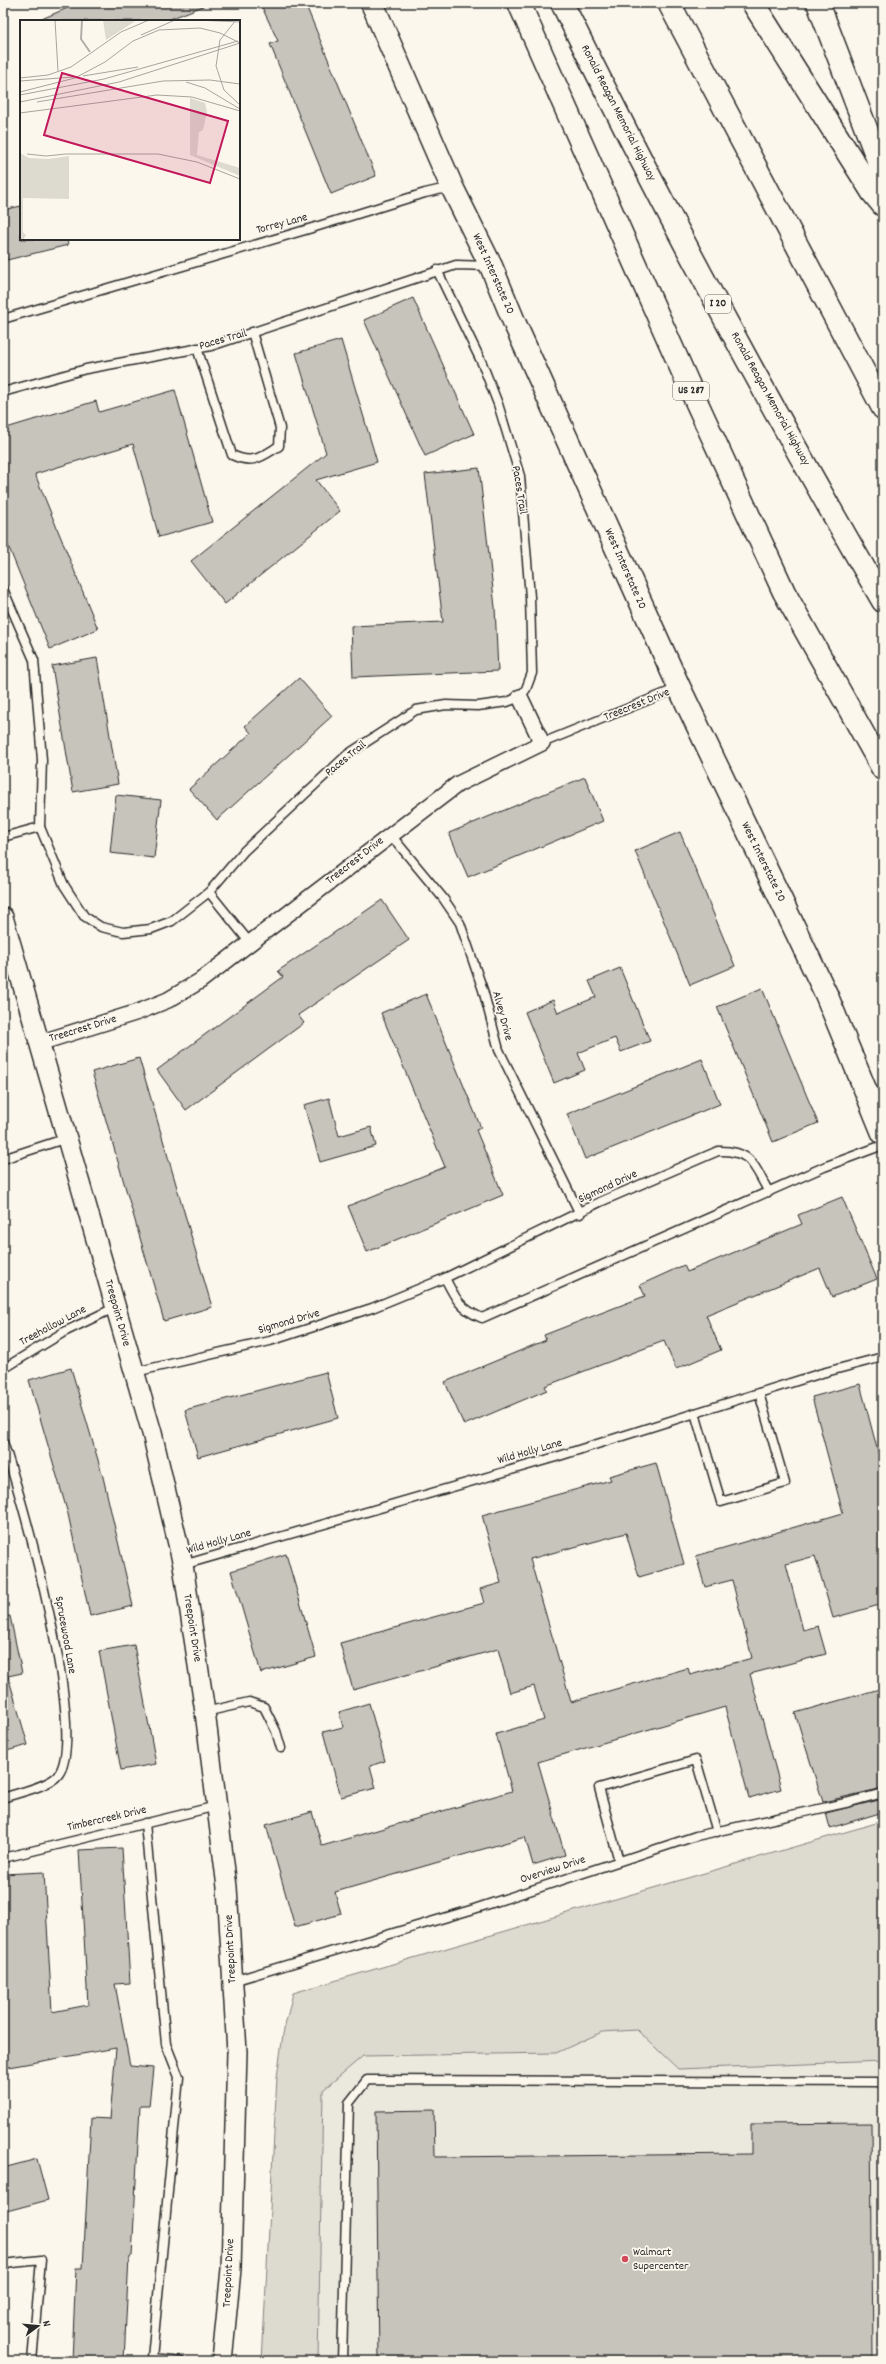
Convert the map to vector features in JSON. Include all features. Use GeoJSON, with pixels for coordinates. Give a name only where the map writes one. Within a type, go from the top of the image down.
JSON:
{"type":"FeatureCollection","features":[{"type":"Feature","properties":{"kind":"main road","name":"West Interstate 20"},"geometry":{"type":"LineString","coordinates":[[372,3],[452,187],[491,266],[515,324],[679,688],[826,994],[883,1133]]}},
{"type":"Feature","properties":{"kind":"main road","name":"US 287"},"geometry":{"type":"LineString","coordinates":[[520,3],[690,388],[784,592],[883,769]]}},
{"type":"Feature","properties":{"kind":"main road","name":"Ronald Reagan Memorial Highway"},"geometry":{"type":"LineString","coordinates":[[562,3],[605,90],[709,288],[830,509],[883,601]]}},
{"type":"Feature","properties":{"kind":"main road"},"geometry":{"type":"LineString","coordinates":[[669,3],[883,408]]}},
{"type":"Feature","properties":{"kind":"main road"},"geometry":{"type":"LineString","coordinates":[[753,3],[883,205]]}},
{"type":"Feature","properties":{"kind":"main road"},"geometry":{"type":"LineString","coordinates":[[818,3],[883,173]]}},
{"type":"Feature","properties":{"kind":"street"},"geometry":{"type":"LineString","coordinates":[[520,698],[542,743]]}},
{"type":"Feature","properties":{"kind":"street","name":"Treecrest Drive"},"geometry":{"type":"LineString","coordinates":[[39,1042],[138,1012],[168,1000],[200,981],[390,834],[458,784],[542,743]]}},
{"type":"Feature","properties":{"kind":"street","name":"Treepoint Drive"},"geometry":{"type":"LineString","coordinates":[[3,917],[152,1433],[183,1565],[205,1712],[227,1887],[237,2052],[230,2269],[222,2361]]}},
{"type":"Feature","properties":{"kind":"lane","name":"Torrey Lane"},"geometry":{"type":"LineString","coordinates":[[3,319],[312,228],[425,192],[452,187]]}},
{"type":"Feature","properties":{"kind":"lane","name":"Paces Trail"},"geometry":{"type":"LineString","coordinates":[[3,392],[86,369],[197,348],[252,332],[456,265],[491,266]]}},
{"type":"Feature","properties":{"kind":"lane","name":"Paces Trail"},"geometry":{"type":"LineString","coordinates":[[3,589],[34,660],[42,760],[40,827],[64,885],[84,916],[101,927],[123,932],[151,929],[172,921],[209,892],[244,851],[348,754],[390,725],[416,710],[446,704],[478,706],[507,702],[520,698],[526,689],[532,673],[530,597],[520,476],[498,404],[482,363],[437,270]]}},
{"type":"Feature","properties":{"kind":"lane"},"geometry":{"type":"LineString","coordinates":[[197,348],[232,455],[245,461],[260,458],[279,446],[280,428],[252,332]]}},
{"type":"Feature","properties":{"kind":"lane","name":"Treecrest Drive"},"geometry":{"type":"LineString","coordinates":[[542,743],[679,688]]}},
{"type":"Feature","properties":{"kind":"lane"},"geometry":{"type":"LineString","coordinates":[[3,837],[40,827]]}},
{"type":"Feature","properties":{"kind":"lane","name":"Alvey Drive"},"geometry":{"type":"LineString","coordinates":[[390,834],[443,898],[460,923],[483,990],[499,1050],[580,1214]]}},
{"type":"Feature","properties":{"kind":"lane"},"geometry":{"type":"LineString","coordinates":[[209,892],[250,943]]}},
{"type":"Feature","properties":{"kind":"lane"},"geometry":{"type":"LineString","coordinates":[[3,1159],[67,1138]]}},
{"type":"Feature","properties":{"kind":"lane"},"geometry":{"type":"LineString","coordinates":[[445,1278],[457,1302],[470,1313],[482,1318],[824,1166],[883,1145]]}},
{"type":"Feature","properties":{"kind":"lane","name":"Sigmond Drive"},"geometry":{"type":"LineString","coordinates":[[135,1372],[303,1331],[372,1308],[445,1278],[580,1214],[600,1202],[718,1151],[735,1150],[744,1155],[754,1166],[768,1192]]}},
{"type":"Feature","properties":{"kind":"lane","name":"Treehollow Lane"},"geometry":{"type":"LineString","coordinates":[[3,1369],[58,1335],[116,1307]]}},
{"type":"Feature","properties":{"kind":"lane","name":"Wild Holly Lane"},"geometry":{"type":"LineString","coordinates":[[183,1565],[556,1457],[822,1373],[883,1357]]}},
{"type":"Feature","properties":{"kind":"lane"},"geometry":{"type":"LineString","coordinates":[[694,1413],[721,1502],[785,1483],[759,1393]]}},
{"type":"Feature","properties":{"kind":"lane","name":"Sprucewood Lane"},"geometry":{"type":"LineString","coordinates":[[3,1442],[19,1488],[43,1578],[65,1705],[68,1750],[58,1775],[48,1783],[3,1798]]}},
{"type":"Feature","properties":{"kind":"lane"},"geometry":{"type":"LineString","coordinates":[[205,1712],[249,1702],[264,1707],[276,1731],[281,1748]]}},
{"type":"Feature","properties":{"kind":"lane"},"geometry":{"type":"LineString","coordinates":[[619,1861],[599,1788],[696,1760],[717,1832]]}},
{"type":"Feature","properties":{"kind":"lane","name":"Overview Drive"},"geometry":{"type":"LineString","coordinates":[[233,1981],[474,1909],[696,1836],[850,1802],[883,1793]]}},
{"type":"Feature","properties":{"kind":"lane","name":"Timbercreek Drive"},"geometry":{"type":"LineString","coordinates":[[3,1858],[217,1806]]}},
{"type":"Feature","properties":{"kind":"lane"},"geometry":{"type":"LineString","coordinates":[[145,1823],[166,2044],[179,2077],[152,2358],[181,2361]]}},
{"type":"Feature","properties":{"kind":"lane"},"geometry":{"type":"LineString","coordinates":[[342,2361],[349,2103],[367,2080],[879,2082],[883,2085]]}},
{"type":"Feature","properties":{"kind":"lane"},"geometry":{"type":"LineString","coordinates":[[3,2264],[41,2260],[32,2361]]}},
{"type":"Feature","properties":{"kind":"shaded area"},"geometry":{"type":"Polygon","coordinates":[[[883,1821],[883,2061],[678,2069],[637,2030],[602,2032],[556,2053],[363,2056],[323,2090],[318,2361],[262,2361],[277,2077],[283,2034],[293,1993],[883,1821]]]}},
{"type":"Feature","properties":{"kind":"shaded area","name":"Walmart Supercenter"},"geometry":{"type":"Polygon","coordinates":[[[637,2030],[678,2069],[883,2061],[883,2361],[318,2361],[323,2090],[363,2056],[556,2053],[602,2032],[637,2030]]]}},
{"type":"Feature","properties":{"kind":"building"},"geometry":{"type":"Polygon","coordinates":[[[79,3],[208,3],[168,20],[39,20],[79,3]]]}},
{"type":"Feature","properties":{"kind":"building"},"geometry":{"type":"Polygon","coordinates":[[[260,3],[305,3],[376,176],[331,194],[270,44],[278,41],[260,3]]]}},
{"type":"Feature","properties":{"kind":"building"},"geometry":{"type":"Polygon","coordinates":[[[20,206],[20,240],[67,240],[68,245],[7,260],[3,244],[3,210],[20,206]]]}},
{"type":"Feature","properties":{"kind":"building"},"geometry":{"type":"Polygon","coordinates":[[[413,298],[474,434],[425,456],[364,320],[413,298]]]}},
{"type":"Feature","properties":{"kind":"building"},"geometry":{"type":"Polygon","coordinates":[[[341,340],[377,462],[316,480],[340,511],[225,604],[191,561],[326,453],[296,353],[341,340]]]}},
{"type":"Feature","properties":{"kind":"building"},"geometry":{"type":"Polygon","coordinates":[[[175,390],[212,522],[159,537],[133,444],[35,474],[98,629],[50,649],[3,533],[3,429],[96,401],[99,412],[175,390]]]}},
{"type":"Feature","properties":{"kind":"building"},"geometry":{"type":"Polygon","coordinates":[[[479,468],[495,607],[498,671],[353,677],[351,626],[443,622],[425,474],[479,468]]]}},
{"type":"Feature","properties":{"kind":"building"},"geometry":{"type":"Polygon","coordinates":[[[97,658],[118,784],[73,792],[52,666],[97,658]]]}},
{"type":"Feature","properties":{"kind":"building"},"geometry":{"type":"Polygon","coordinates":[[[299,678],[332,716],[217,820],[189,789],[251,733],[245,726],[299,678]]]}},
{"type":"Feature","properties":{"kind":"building"},"geometry":{"type":"Polygon","coordinates":[[[585,777],[603,821],[468,877],[449,833],[585,777]]]}},
{"type":"Feature","properties":{"kind":"building"},"geometry":{"type":"Polygon","coordinates":[[[116,795],[161,800],[154,858],[110,853],[116,795]]]}},
{"type":"Feature","properties":{"kind":"building"},"geometry":{"type":"Polygon","coordinates":[[[680,832],[735,966],[690,985],[635,851],[680,832]]]}},
{"type":"Feature","properties":{"kind":"building"},"geometry":{"type":"Polygon","coordinates":[[[382,900],[409,940],[298,1015],[304,1023],[186,1110],[157,1070],[283,977],[278,971],[382,900]]]}},
{"type":"Feature","properties":{"kind":"building"},"geometry":{"type":"Polygon","coordinates":[[[620,968],[650,1041],[621,1052],[615,1038],[578,1053],[585,1070],[554,1083],[525,1012],[553,1000],[558,1013],[596,997],[589,981],[620,968]]]}},
{"type":"Feature","properties":{"kind":"building"},"geometry":{"type":"Polygon","coordinates":[[[762,988],[818,1123],[773,1142],[717,1007],[762,988]]]}},
{"type":"Feature","properties":{"kind":"building"},"geometry":{"type":"Polygon","coordinates":[[[426,994],[481,1128],[476,1130],[503,1195],[367,1252],[348,1206],[445,1167],[381,1013],[426,994]]]}},
{"type":"Feature","properties":{"kind":"building"},"geometry":{"type":"Polygon","coordinates":[[[139,1058],[212,1307],[164,1321],[92,1072],[139,1058]]]}},
{"type":"Feature","properties":{"kind":"building"},"geometry":{"type":"Polygon","coordinates":[[[702,1059],[720,1104],[585,1159],[567,1114],[702,1059]]]}},
{"type":"Feature","properties":{"kind":"building"},"geometry":{"type":"Polygon","coordinates":[[[329,1098],[339,1136],[371,1127],[376,1146],[320,1162],[304,1105],[329,1098]]]}},
{"type":"Feature","properties":{"kind":"building"},"geometry":{"type":"Polygon","coordinates":[[[842,1197],[877,1279],[832,1297],[820,1268],[706,1315],[721,1350],[676,1369],[664,1341],[545,1386],[547,1390],[464,1425],[445,1382],[546,1340],[544,1335],[645,1296],[640,1285],[684,1265],[687,1272],[802,1224],[798,1215],[842,1197]]]}},
{"type":"Feature","properties":{"kind":"building"},"geometry":{"type":"Polygon","coordinates":[[[71,1368],[103,1477],[133,1606],[90,1616],[68,1514],[29,1380],[71,1368]]]}},
{"type":"Feature","properties":{"kind":"building"},"geometry":{"type":"Polygon","coordinates":[[[326,1372],[338,1418],[198,1457],[185,1410],[326,1372]]]}},
{"type":"Feature","properties":{"kind":"building"},"geometry":{"type":"Polygon","coordinates":[[[860,1384],[883,1471],[883,1604],[833,1618],[815,1556],[786,1564],[803,1630],[818,1626],[826,1654],[750,1674],[781,1789],[749,1798],[725,1707],[538,1762],[565,1855],[533,1865],[525,1837],[335,1892],[341,1914],[295,1927],[266,1825],[312,1812],[322,1846],[512,1791],[496,1734],[544,1720],[534,1686],[510,1693],[498,1649],[353,1690],[340,1643],[484,1603],[480,1589],[501,1583],[482,1515],[611,1480],[609,1476],[656,1463],[684,1564],[639,1577],[626,1533],[530,1559],[571,1702],[688,1668],[690,1675],[752,1658],[732,1580],[705,1587],[696,1556],[843,1513],[812,1397],[860,1384]]]}},
{"type":"Feature","properties":{"kind":"building"},"geometry":{"type":"Polygon","coordinates":[[[286,1554],[316,1657],[261,1673],[231,1571],[286,1554]]]}},
{"type":"Feature","properties":{"kind":"building"},"geometry":{"type":"Polygon","coordinates":[[[3,1616],[10,1616],[22,1673],[8,1676],[28,1745],[3,1752],[3,1616]]]}},
{"type":"Feature","properties":{"kind":"building"},"geometry":{"type":"Polygon","coordinates":[[[134,1645],[156,1764],[121,1770],[99,1651],[134,1645]]]}},
{"type":"Feature","properties":{"kind":"building"},"geometry":{"type":"Polygon","coordinates":[[[883,1688],[883,1788],[823,1802],[795,1713],[883,1688]]]}},
{"type":"Feature","properties":{"kind":"building"},"geometry":{"type":"Polygon","coordinates":[[[369,1703],[385,1761],[370,1766],[376,1788],[341,1797],[323,1732],[343,1727],[339,1712],[369,1703]]]}},
{"type":"Feature","properties":{"kind":"building"},"geometry":{"type":"Polygon","coordinates":[[[883,1799],[883,1812],[830,1828],[826,1813],[883,1799]]]}},
{"type":"Feature","properties":{"kind":"building"},"geometry":{"type":"Polygon","coordinates":[[[122,1848],[130,1983],[115,1984],[130,2066],[153,2068],[149,2106],[140,2106],[132,2256],[129,2256],[124,2361],[72,2361],[76,2268],[83,2268],[91,2118],[110,2119],[116,2048],[3,2068],[3,2020],[5,2020],[3,1874],[44,1872],[52,2012],[88,2005],[79,1850],[122,1848]]]}},
{"type":"Feature","properties":{"kind":"building","name":"Walmart Supercenter"},"geometry":{"type":"Polygon","coordinates":[[[434,2110],[435,2157],[751,2154],[751,2124],[871,2123],[873,2361],[379,2361],[376,2111],[434,2110]]]}},
{"type":"Feature","properties":{"kind":"building"},"geometry":{"type":"Polygon","coordinates":[[[37,2159],[48,2200],[3,2212],[3,2168],[37,2159]]]}},
{"type":"Feature","properties":{"kind":"place","name":"Walmart Supercenter"},"geometry":{"type":"Point","coordinates":[625,2259]}}]}
